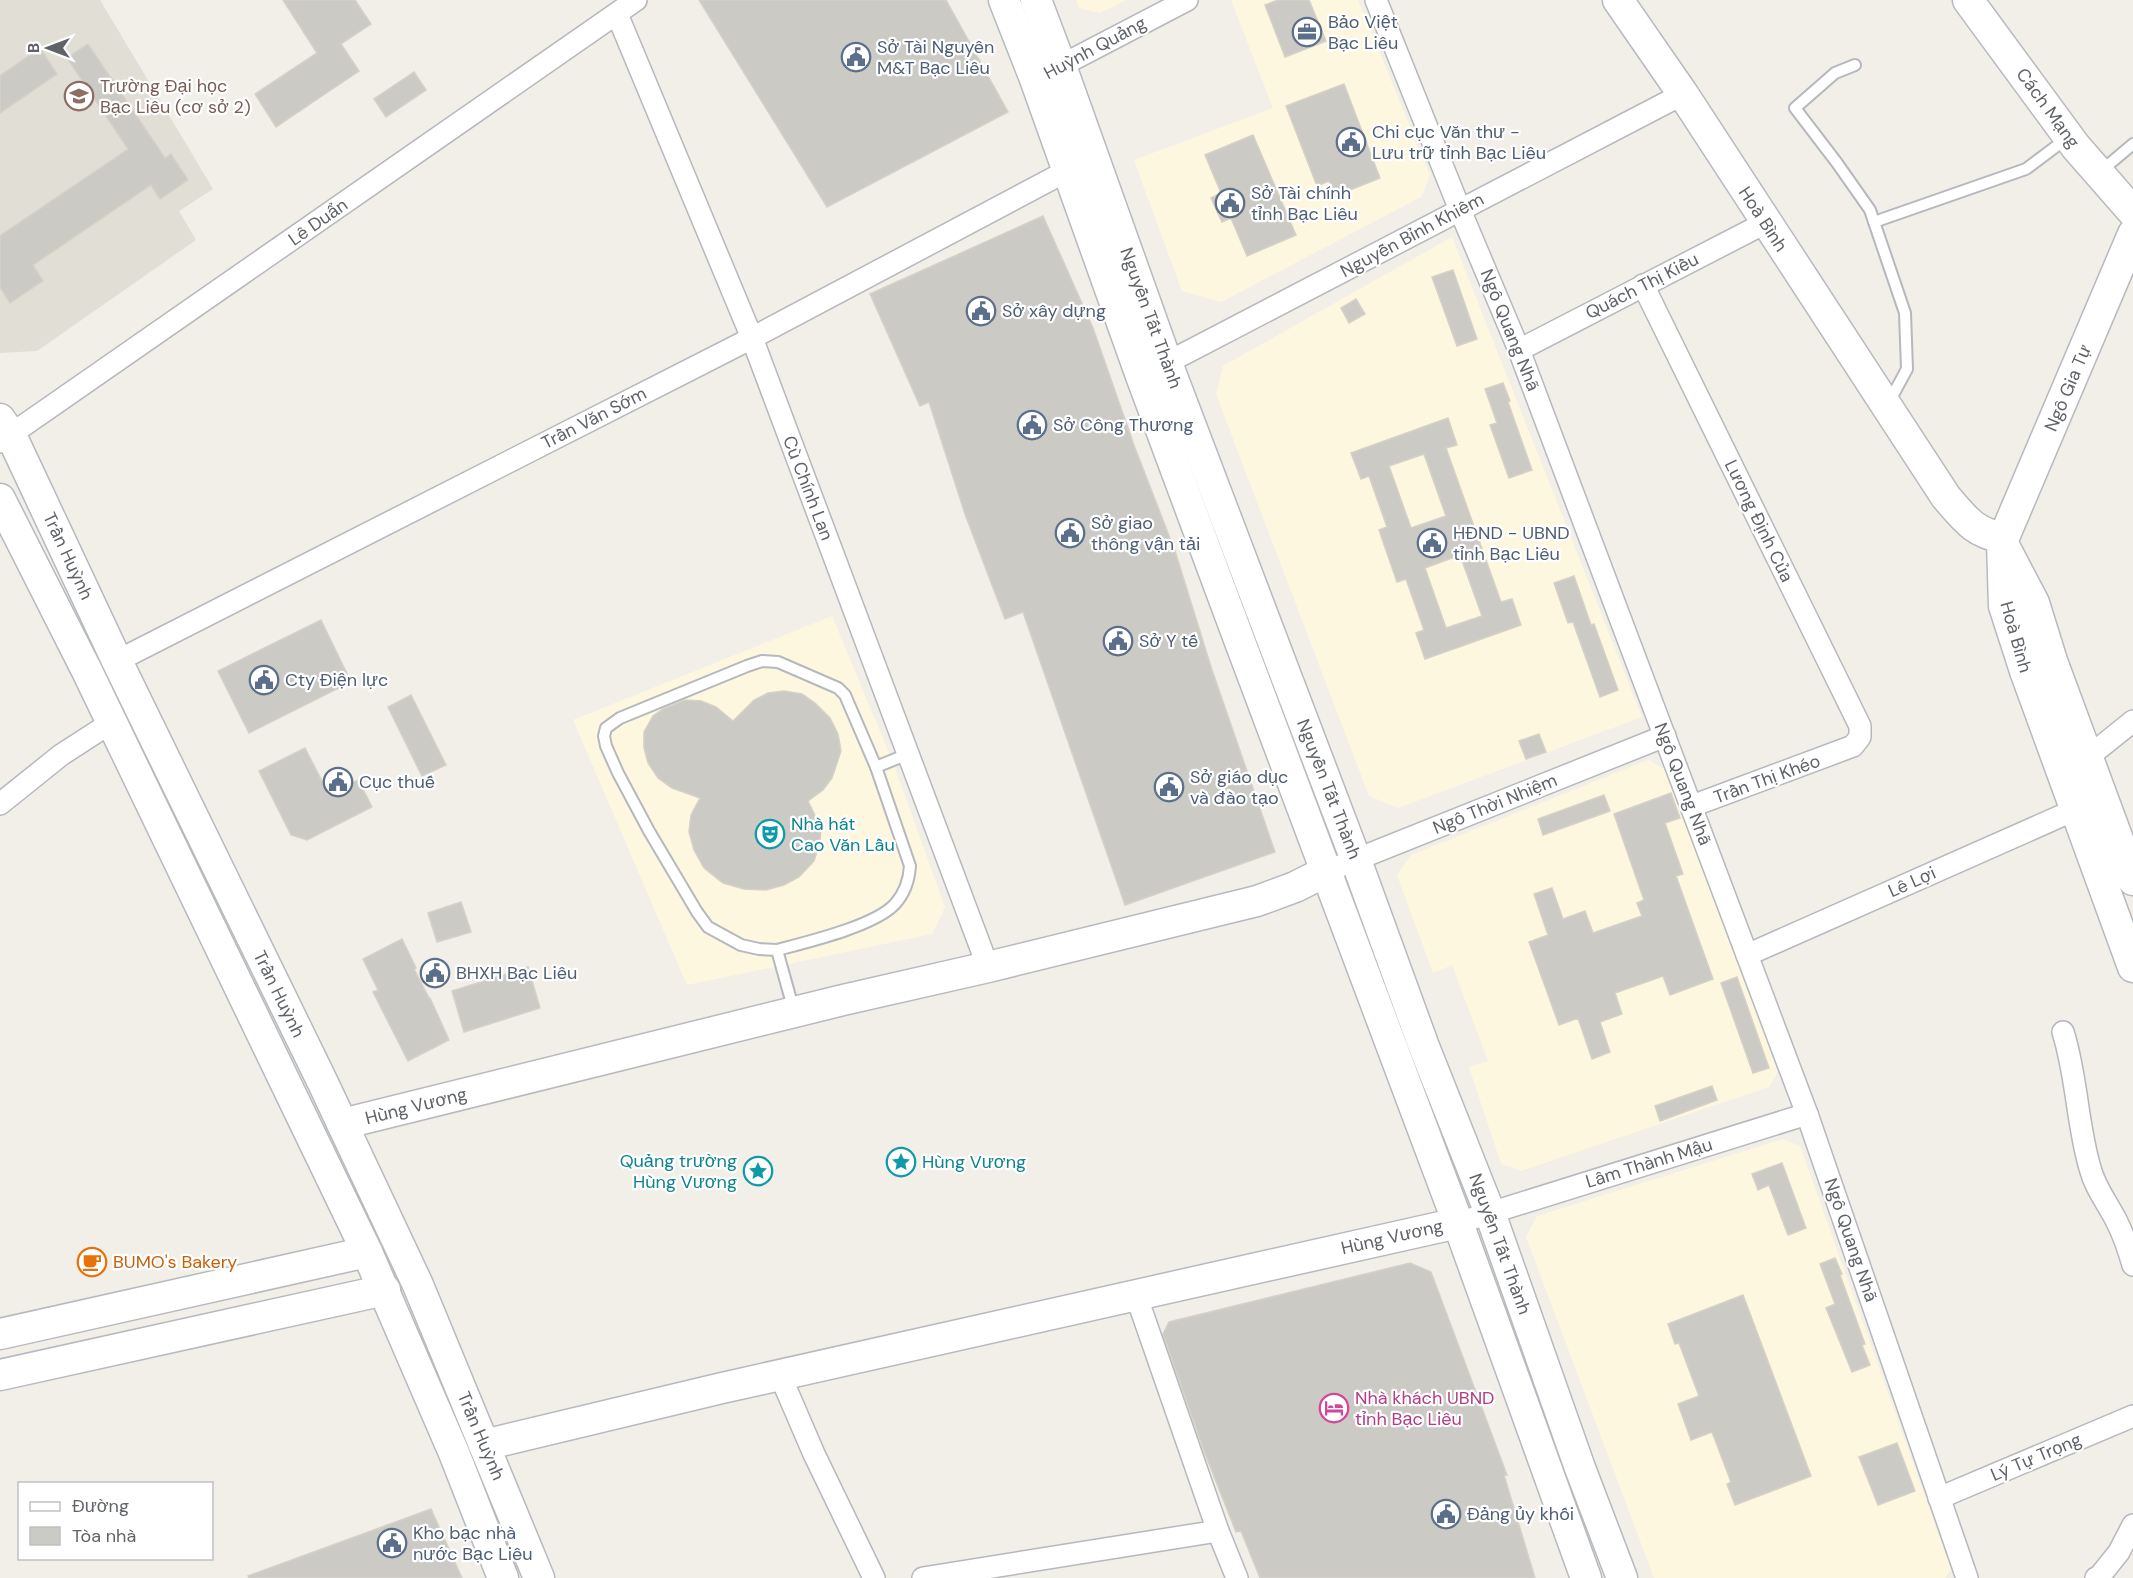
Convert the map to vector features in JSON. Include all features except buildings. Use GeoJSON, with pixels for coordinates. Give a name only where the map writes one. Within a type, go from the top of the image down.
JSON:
{"type":"FeatureCollection","features":[{"type":"Feature","properties":{"kind":"street","name":"Lê Duẩn"},"geometry":{"type":"LineString","coordinates":[[4,432],[636,0]]}},
{"type":"Feature","properties":{"kind":"street","name":"Nguyễn Tất Thành"},"geometry":{"type":"LineString","coordinates":[[1004,0],[1048,72]]}},
{"type":"Feature","properties":{"kind":"street","name":"Nguyễn Tất Thành"},"geometry":{"type":"LineString","coordinates":[[1036,0],[1048,72],[1154,370],[1237,634],[1458,1223],[1586,1578]]}},
{"type":"Feature","properties":{"kind":"street","name":"Huỳnh Quảng"},"geometry":{"type":"LineString","coordinates":[[1048,72],[1187,0]]}},
{"type":"Feature","properties":{"kind":"street","name":"Ngô Quang Nhã"},"geometry":{"type":"LineString","coordinates":[[1376,0],[1519,350],[1692,806],[1807,1114],[1967,1578]]}},
{"type":"Feature","properties":{"kind":"street","name":"Hoà Bình"},"geometry":{"type":"LineString","coordinates":[[1618,0],[1683,94],[1765,223],[1946,497],[1973,528],[2003,540],[2034,603],[2038,666],[2089,804],[2133,967]]}},
{"type":"Feature","properties":{"kind":"street","name":"Cách Mạng"},"geometry":{"type":"LineString","coordinates":[[1968,0],[2069,137],[2133,212]]}},
{"type":"Feature","properties":{"kind":"street","name":"Cù Chính Lan"},"geometry":{"type":"LineString","coordinates":[[617,14],[752,338],[987,967]]}},
{"type":"Feature","properties":{"kind":"street","name":"Nguyễn Bỉnh Khiêm"},"geometry":{"type":"LineString","coordinates":[[1154,370],[1683,94]]}},
{"type":"Feature","properties":{"kind":"street","name":"Trần Văn Sớm"},"geometry":{"type":"LineString","coordinates":[[117,662],[752,338],[1081,164]]}},
{"type":"Feature","properties":{"kind":"street","name":"Quách Thị Kiều"},"geometry":{"type":"LineString","coordinates":[[1519,350],[1765,223]]}},
{"type":"Feature","properties":{"kind":"street","name":"Ngô Gia Tự"},"geometry":{"type":"LineString","coordinates":[[2003,540],[2133,234]]}},
{"type":"Feature","properties":{"kind":"street","name":"Lương Định Của"},"geometry":{"type":"LineString","coordinates":[[1643,285],[1860,726],[1860,737],[1853,746],[1842,751]]}},
{"type":"Feature","properties":{"kind":"street","name":"Nguyễn Tất Thành"},"geometry":{"type":"LineString","coordinates":[[1154,370],[1265,623],[1356,860],[1423,1044],[1490,1213],[1580,1468],[1622,1578]]}},
{"type":"Feature","properties":{"kind":"street","name":"Trần Huỳnh"},"geometry":{"type":"LineString","coordinates":[[4,432],[342,1124],[418,1285],[539,1578]]}},
{"type":"Feature","properties":{"kind":"street","name":"Trần Huỳnh"},"geometry":{"type":"LineString","coordinates":[[0,499],[112,723],[385,1290],[454,1454],[502,1578]]}},
{"type":"Feature","properties":{"kind":"street"},"geometry":{"type":"LineString","coordinates":[[1237,634],[1265,623]]}},
{"type":"Feature","properties":{"kind":"street"},"geometry":{"type":"LineString","coordinates":[[2074,763],[2133,721]]}},
{"type":"Feature","properties":{"kind":"street"},"geometry":{"type":"LineString","coordinates":[[0,804],[61,755],[112,723]]}},
{"type":"Feature","properties":{"kind":"street","name":"Ngô Thời Nhiệm"},"geometry":{"type":"LineString","coordinates":[[1325,872],[1665,736]]}},
{"type":"Feature","properties":{"kind":"street","name":"Trần Thị Khéo"},"geometry":{"type":"LineString","coordinates":[[1692,806],[1842,751]]}},
{"type":"Feature","properties":{"kind":"street","name":"Hoà Bình"},"geometry":{"type":"LineString","coordinates":[[2089,804],[2133,880]]}},
{"type":"Feature","properties":{"kind":"street","name":"Lê Lợi"},"geometry":{"type":"LineString","coordinates":[[1747,955],[2089,804]]}},
{"type":"Feature","properties":{"kind":"street","name":"Hùng Vương"},"geometry":{"type":"LineString","coordinates":[[342,1124],[1257,901],[1295,887],[1325,872]]}},
{"type":"Feature","properties":{"kind":"street"},"geometry":{"type":"LineString","coordinates":[[2063,1032],[2091,1171],[2096,1185],[2118,1224],[2133,1266]]}},
{"type":"Feature","properties":{"kind":"street"},"geometry":{"type":"LineString","coordinates":[[1394,1055],[1423,1044]]}},
{"type":"Feature","properties":{"kind":"street","name":"Lâm Thành Mậu"},"geometry":{"type":"LineString","coordinates":[[1458,1223],[1807,1114]]}},
{"type":"Feature","properties":{"kind":"street"},"geometry":{"type":"LineString","coordinates":[[312,1138],[342,1124]]}},
{"type":"Feature","properties":{"kind":"street","name":"Hùng Vương"},"geometry":{"type":"LineString","coordinates":[[484,1445],[780,1375],[1458,1223]]}},
{"type":"Feature","properties":{"kind":"street"},"geometry":{"type":"LineString","coordinates":[[0,1334],[367,1252]]}},
{"type":"Feature","properties":{"kind":"street"},"geometry":{"type":"LineString","coordinates":[[0,1375],[385,1290]]}},
{"type":"Feature","properties":{"kind":"street"},"geometry":{"type":"LineString","coordinates":[[1136,1295],[1218,1531],[1237,1578]]}},
{"type":"Feature","properties":{"kind":"street"},"geometry":{"type":"LineString","coordinates":[[780,1375],[814,1454],[874,1578]]}},
{"type":"Feature","properties":{"kind":"street","name":"Lý Tự Trọng"},"geometry":{"type":"LineString","coordinates":[[1939,1498],[2133,1416]]}},
{"type":"Feature","properties":{"kind":"street"},"geometry":{"type":"LineString","coordinates":[[454,1454],[484,1445]]}},
{"type":"Feature","properties":{"kind":"street"},"geometry":{"type":"LineString","coordinates":[[1551,1479],[1580,1468]]}},
{"type":"Feature","properties":{"kind":"street"},"geometry":{"type":"LineString","coordinates":[[2096,1578],[2119,1552],[2133,1525]]}},
{"type":"Feature","properties":{"kind":"street"},"geometry":{"type":"LineString","coordinates":[[923,1578],[1218,1531]]}},
{"type":"Feature","properties":{"kind":"lane"},"geometry":{"type":"LineString","coordinates":[[1855,65],[1835,73],[1795,108],[1870,210],[1905,314],[1907,369],[1886,406]]}},
{"type":"Feature","properties":{"kind":"lane"},"geometry":{"type":"LineString","coordinates":[[1874,222],[2026,169],[2069,137]]}},
{"type":"Feature","properties":{"kind":"lane"},"geometry":{"type":"LineString","coordinates":[[2098,172],[2133,144]]}},
{"type":"Feature","properties":{"kind":"lane"},"geometry":{"type":"LineString","coordinates":[[762,661],[778,662],[838,688],[845,695],[876,767],[910,866],[909,879],[904,891],[894,905],[878,917],[826,937],[777,950],[759,949],[741,945],[708,927],[649,831],[618,773],[603,736],[606,728],[620,718],[747,666],[762,661]]}},
{"type":"Feature","properties":{"kind":"lane"},"geometry":{"type":"LineString","coordinates":[[876,767],[908,754]]}},
{"type":"Feature","properties":{"kind":"lane"},"geometry":{"type":"LineString","coordinates":[[777,950],[794,1012]]}},
{"type":"Feature","properties":{"kind":"shaded area","name":"Trường Đại học Bạc Liêu (cơ sở 2)"},"geometry":{"type":"Polygon","coordinates":[[[0,0],[100,0],[213,189],[179,211],[196,240],[37,351],[0,353],[0,0]]]}},
{"type":"Feature","properties":{"kind":"shaded area"},"geometry":{"type":"Polygon","coordinates":[[[1076,0],[1126,0],[1100,13],[1079,8],[1076,0]]]}},
{"type":"Feature","properties":{"kind":"shaded area"},"geometry":{"type":"Polygon","coordinates":[[[1231,0],[1358,0],[1430,175],[1421,197],[1221,302],[1182,291],[1134,160],[1273,108],[1231,0]]]}},
{"type":"Feature","properties":{"kind":"shaded area"},"geometry":{"type":"Polygon","coordinates":[[[1452,237],[1642,717],[1398,808],[1369,796],[1216,394],[1223,366],[1452,237]]]}},
{"type":"Feature","properties":{"kind":"shaded area","name":"Nhà hát Cao Văn Lầu"},"geometry":{"type":"Polygon","coordinates":[[[832,616],[892,760],[945,907],[932,934],[687,985],[573,720],[832,616]]]}},
{"type":"Feature","properties":{"kind":"shaded area"},"geometry":{"type":"Polygon","coordinates":[[[1648,760],[1666,770],[1778,1072],[1769,1087],[1521,1171],[1501,1164],[1469,1067],[1488,1061],[1452,965],[1433,973],[1397,875],[1411,855],[1648,760]]]}},
{"type":"Feature","properties":{"kind":"shaded area"},"geometry":{"type":"Polygon","coordinates":[[[1783,1139],[1800,1146],[1951,1569],[1945,1578],[1654,1578],[1526,1237],[1537,1216],[1783,1139]]]}},
{"type":"Feature","properties":{"kind":"place","name":"Bảo Việt Bạc Liêu"},"geometry":{"type":"Point","coordinates":[1307,32]}},
{"type":"Feature","properties":{"kind":"place","name":"Sở Tài Nguyên M&T Bạc Liêu"},"geometry":{"type":"Point","coordinates":[856,57]}},
{"type":"Feature","properties":{"kind":"place","name":"Trường Đại học Bạc Liêu (cơ sở 2)"},"geometry":{"type":"Point","coordinates":[79,96]}},
{"type":"Feature","properties":{"kind":"place","name":"Chi cục Văn thư - Lưu trữ tỉnh Bạc Liêu"},"geometry":{"type":"Point","coordinates":[1351,142]}},
{"type":"Feature","properties":{"kind":"place","name":"Sở Tài chính tỉnh Bạc Liêu"},"geometry":{"type":"Point","coordinates":[1230,203]}},
{"type":"Feature","properties":{"kind":"place","name":"Sở xây dựng"},"geometry":{"type":"Point","coordinates":[981,311]}},
{"type":"Feature","properties":{"kind":"place","name":"Sở Công Thương"},"geometry":{"type":"Point","coordinates":[1032,425]}},
{"type":"Feature","properties":{"kind":"place","name":"Sở giao thông vận tải"},"geometry":{"type":"Point","coordinates":[1070,533]}},
{"type":"Feature","properties":{"kind":"place","name":"HĐND - UBND tỉnh Bạc Liêu"},"geometry":{"type":"Point","coordinates":[1432,543]}},
{"type":"Feature","properties":{"kind":"place","name":"Sở Y tế"},"geometry":{"type":"Point","coordinates":[1118,641]}},
{"type":"Feature","properties":{"kind":"place","name":"Cty Điện lực"},"geometry":{"type":"Point","coordinates":[264,680]}},
{"type":"Feature","properties":{"kind":"place","name":"Cục thuế"},"geometry":{"type":"Point","coordinates":[338,782]}},
{"type":"Feature","properties":{"kind":"place","name":"Sở giáo dục và đào tạo"},"geometry":{"type":"Point","coordinates":[1169,787]}},
{"type":"Feature","properties":{"kind":"place","name":"Nhà hát Cao Văn Lầu"},"geometry":{"type":"Point","coordinates":[770,834]}},
{"type":"Feature","properties":{"kind":"place","name":"BHXH Bạc Liêu"},"geometry":{"type":"Point","coordinates":[435,973]}},
{"type":"Feature","properties":{"kind":"place","name":"Hùng Vương"},"geometry":{"type":"Point","coordinates":[901,1162]}},
{"type":"Feature","properties":{"kind":"place","name":"Quảng trường Hùng Vương"},"geometry":{"type":"Point","coordinates":[758,1171]}},
{"type":"Feature","properties":{"kind":"place","name":"BUMO's Bakery"},"geometry":{"type":"Point","coordinates":[92,1262]}},
{"type":"Feature","properties":{"kind":"place","name":"Nhà khách UBND tỉnh Bạc Liêu"},"geometry":{"type":"Point","coordinates":[1334,1408]}},
{"type":"Feature","properties":{"kind":"place","name":"Đảng ủy khối"},"geometry":{"type":"Point","coordinates":[1446,1514]}},
{"type":"Feature","properties":{"kind":"place","name":"Kho bạc nhà nước Bạc Liêu"},"geometry":{"type":"Point","coordinates":[392,1543]}}]}
